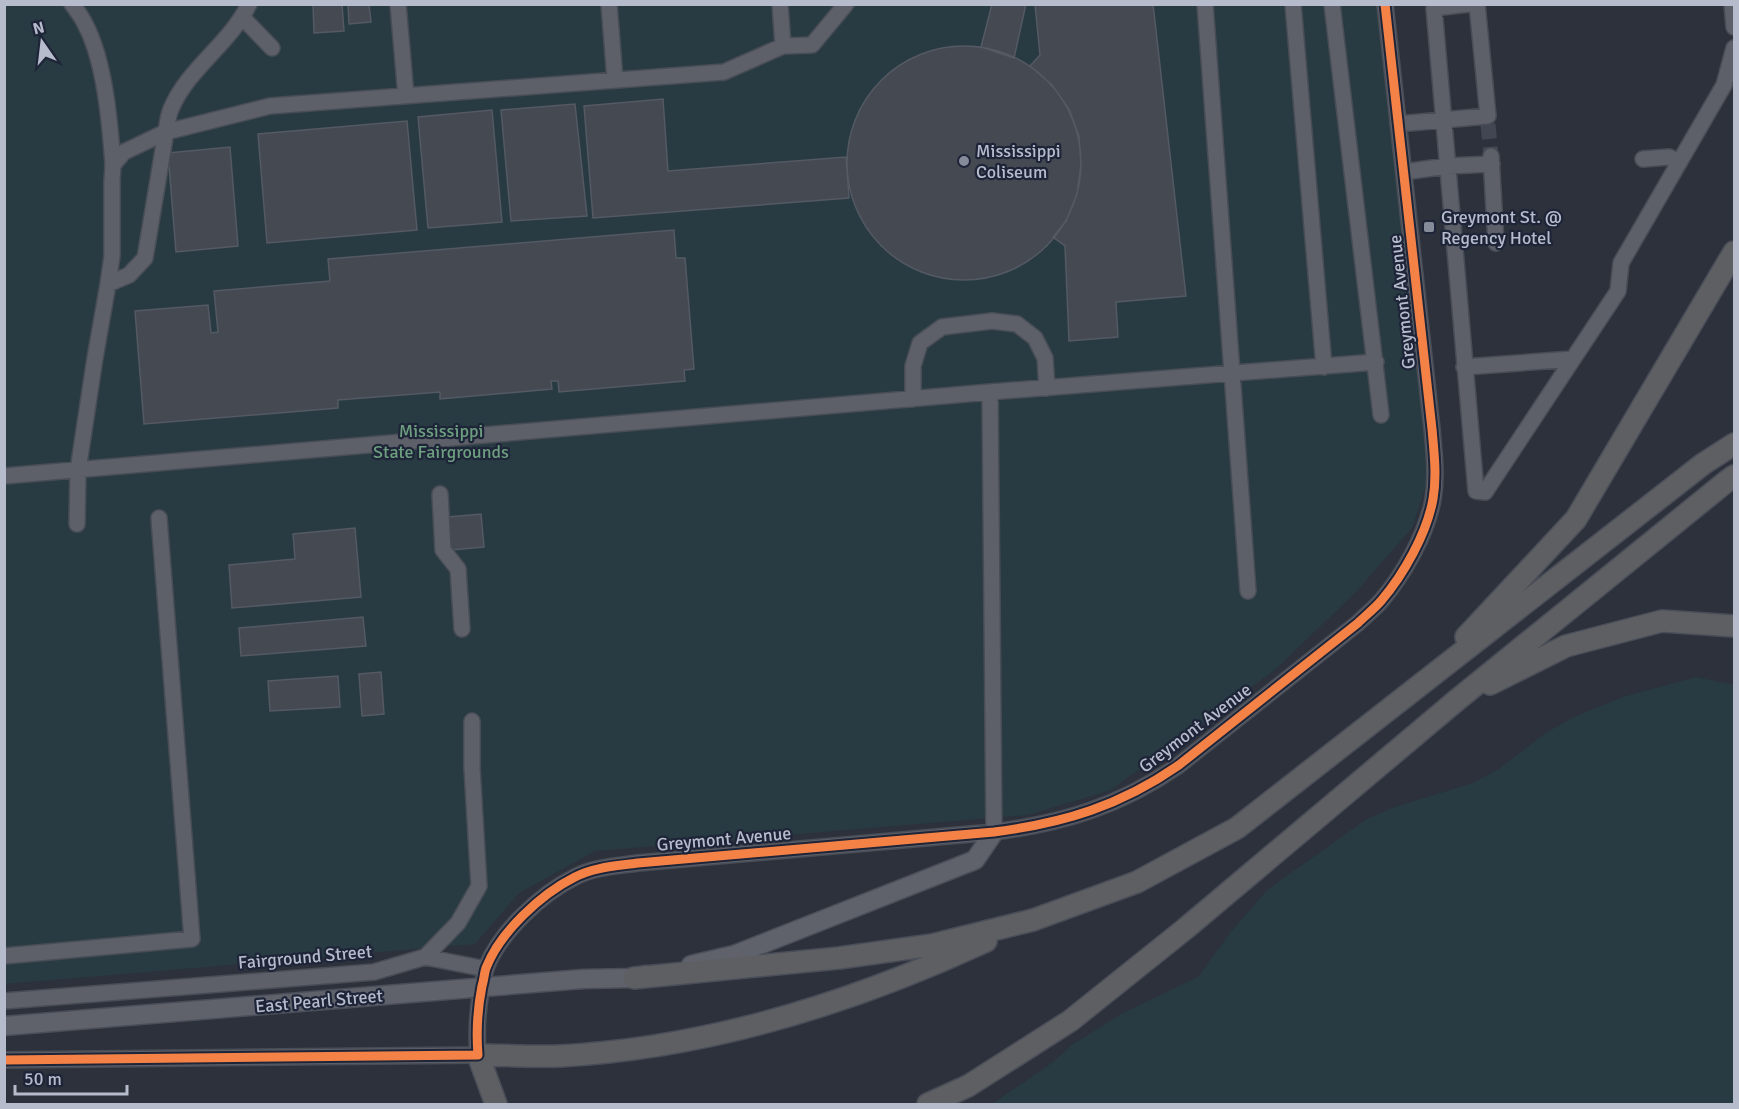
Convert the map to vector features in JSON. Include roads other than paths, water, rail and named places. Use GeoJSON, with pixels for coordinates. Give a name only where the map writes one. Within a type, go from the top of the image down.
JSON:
{"type":"FeatureCollection","features":[{"type":"Feature","properties":{"kind":"highway"},"geometry":{"type":"LineString","coordinates":[[1418,687],[1576,519],[1734,252]]}},
{"type":"Feature","properties":{"kind":"highway"},"geometry":{"type":"LineString","coordinates":[[496,1104],[478,1055],[559,1056],[636,1049],[754,1026],[846,998],[938,963],[1033,920],[1137,882],[1237,828],[1702,464],[1734,444]]}},
{"type":"Feature","properties":{"kind":"highway"},"geometry":{"type":"LineString","coordinates":[[928,1104],[968,1086],[1070,1021],[1185,929],[1457,700],[1734,476]]}},
{"type":"Feature","properties":{"kind":"highway"},"geometry":{"type":"LineString","coordinates":[[1457,700],[1566,646],[1662,621],[1734,626]]}},
{"type":"Feature","properties":{"kind":"highway"},"geometry":{"type":"LineString","coordinates":[[634,978],[839,958],[932,945],[1033,920]]}},
{"type":"Feature","properties":{"kind":"main road","name":"East Pearl Street"},"geometry":{"type":"LineString","coordinates":[[4,1026],[583,979],[634,978],[734,955],[975,860],[994,832]]}},
{"type":"Feature","properties":{"kind":"street"},"geometry":{"type":"LineString","coordinates":[[72,4],[85,24],[97,52],[111,128],[113,165],[112,256],[78,470],[77,524]]}},
{"type":"Feature","properties":{"kind":"street"},"geometry":{"type":"LineString","coordinates":[[398,4],[406,96]]}},
{"type":"Feature","properties":{"kind":"street"},"geometry":{"type":"LineString","coordinates":[[609,4],[615,80]]}},
{"type":"Feature","properties":{"kind":"street"},"geometry":{"type":"LineString","coordinates":[[780,4],[783,46]]}},
{"type":"Feature","properties":{"kind":"street"},"geometry":{"type":"LineString","coordinates":[[113,165],[124,152],[166,132],[270,106],[724,72],[783,46],[812,45],[846,4]]}},
{"type":"Feature","properties":{"kind":"street"},"geometry":{"type":"LineString","coordinates":[[1205,4],[1248,591]]}},
{"type":"Feature","properties":{"kind":"street"},"geometry":{"type":"LineString","coordinates":[[1293,4],[1324,366]]}},
{"type":"Feature","properties":{"kind":"street"},"geometry":{"type":"LineString","coordinates":[[1332,4],[1381,415]]}},
{"type":"Feature","properties":{"kind":"street","name":"Greymont Avenue"},"geometry":{"type":"LineString","coordinates":[[478,1055],[477,1012],[486,969],[497,948],[531,908],[551,891],[576,876],[601,868],[638,863],[994,832],[1041,825],[1073,817],[1134,793],[1156,781],[1358,623],[1380,603],[1397,581],[1420,539],[1433,499],[1435,476],[1432,429],[1385,4]]}},
{"type":"Feature","properties":{"kind":"street"},"geometry":{"type":"LineString","coordinates":[[1468,4],[1434,8],[1476,491],[1485,492],[1618,291],[1621,263],[1724,85],[1734,48]]}},
{"type":"Feature","properties":{"kind":"street"},"geometry":{"type":"LineString","coordinates":[[1398,124],[1443,120],[1488,120],[1477,4]]}},
{"type":"Feature","properties":{"kind":"street"},"geometry":{"type":"LineString","coordinates":[[1732,4],[1734,27]]}},
{"type":"Feature","properties":{"kind":"street"},"geometry":{"type":"LineString","coordinates":[[108,284],[129,275],[145,258],[171,110],[189,79],[246,11],[272,48]]}},
{"type":"Feature","properties":{"kind":"street"},"geometry":{"type":"LineString","coordinates":[[1643,159],[1669,157],[1679,162]]}},
{"type":"Feature","properties":{"kind":"street"},"geometry":{"type":"LineString","coordinates":[[1404,172],[1491,160],[1496,243]]}},
{"type":"Feature","properties":{"kind":"street"},"geometry":{"type":"LineString","coordinates":[[913,399],[913,366],[920,343],[942,327],[992,321],[1017,324],[1035,338],[1045,358],[1047,388]]}},
{"type":"Feature","properties":{"kind":"street"},"geometry":{"type":"LineString","coordinates":[[1464,367],[1573,359]]}},
{"type":"Feature","properties":{"kind":"street"},"geometry":{"type":"LineString","coordinates":[[4,476],[990,392],[1376,362]]}},
{"type":"Feature","properties":{"kind":"street"},"geometry":{"type":"LineString","coordinates":[[990,392],[994,832]]}},
{"type":"Feature","properties":{"kind":"street"},"geometry":{"type":"LineString","coordinates":[[440,494],[442,550],[458,569],[462,629]]}},
{"type":"Feature","properties":{"kind":"street"},"geometry":{"type":"LineString","coordinates":[[4,956],[192,939],[159,518]]}},
{"type":"Feature","properties":{"kind":"street","name":"Fairground Street"},"geometry":{"type":"LineString","coordinates":[[4,1001],[374,972],[425,957],[458,923],[479,886],[471,721]]}},
{"type":"Feature","properties":{"kind":"street"},"geometry":{"type":"LineString","coordinates":[[425,957],[486,969]]}},
{"type":"Feature","properties":{"kind":"street"},"geometry":{"type":"LineString","coordinates":[[4,1060],[478,1055]]}},
{"type":"Feature","properties":{"kind":"tunnel"},"geometry":{"type":"LineString","coordinates":[[1488,124],[1491,156]]}},
{"type":"Feature","properties":{"kind":"place","name":"Mississippi Coliseum"},"geometry":{"type":"Point","coordinates":[964,161]}},
{"type":"Feature","properties":{"kind":"place","name":"Greymont St. @ Regency Hotel"},"geometry":{"type":"Point","coordinates":[1429,227]}},
{"type":"Feature","properties":{"kind":"park label","name":"Mississippi State Fairgrounds"},"geometry":{"type":"Point","coordinates":[441,441]}}]}
